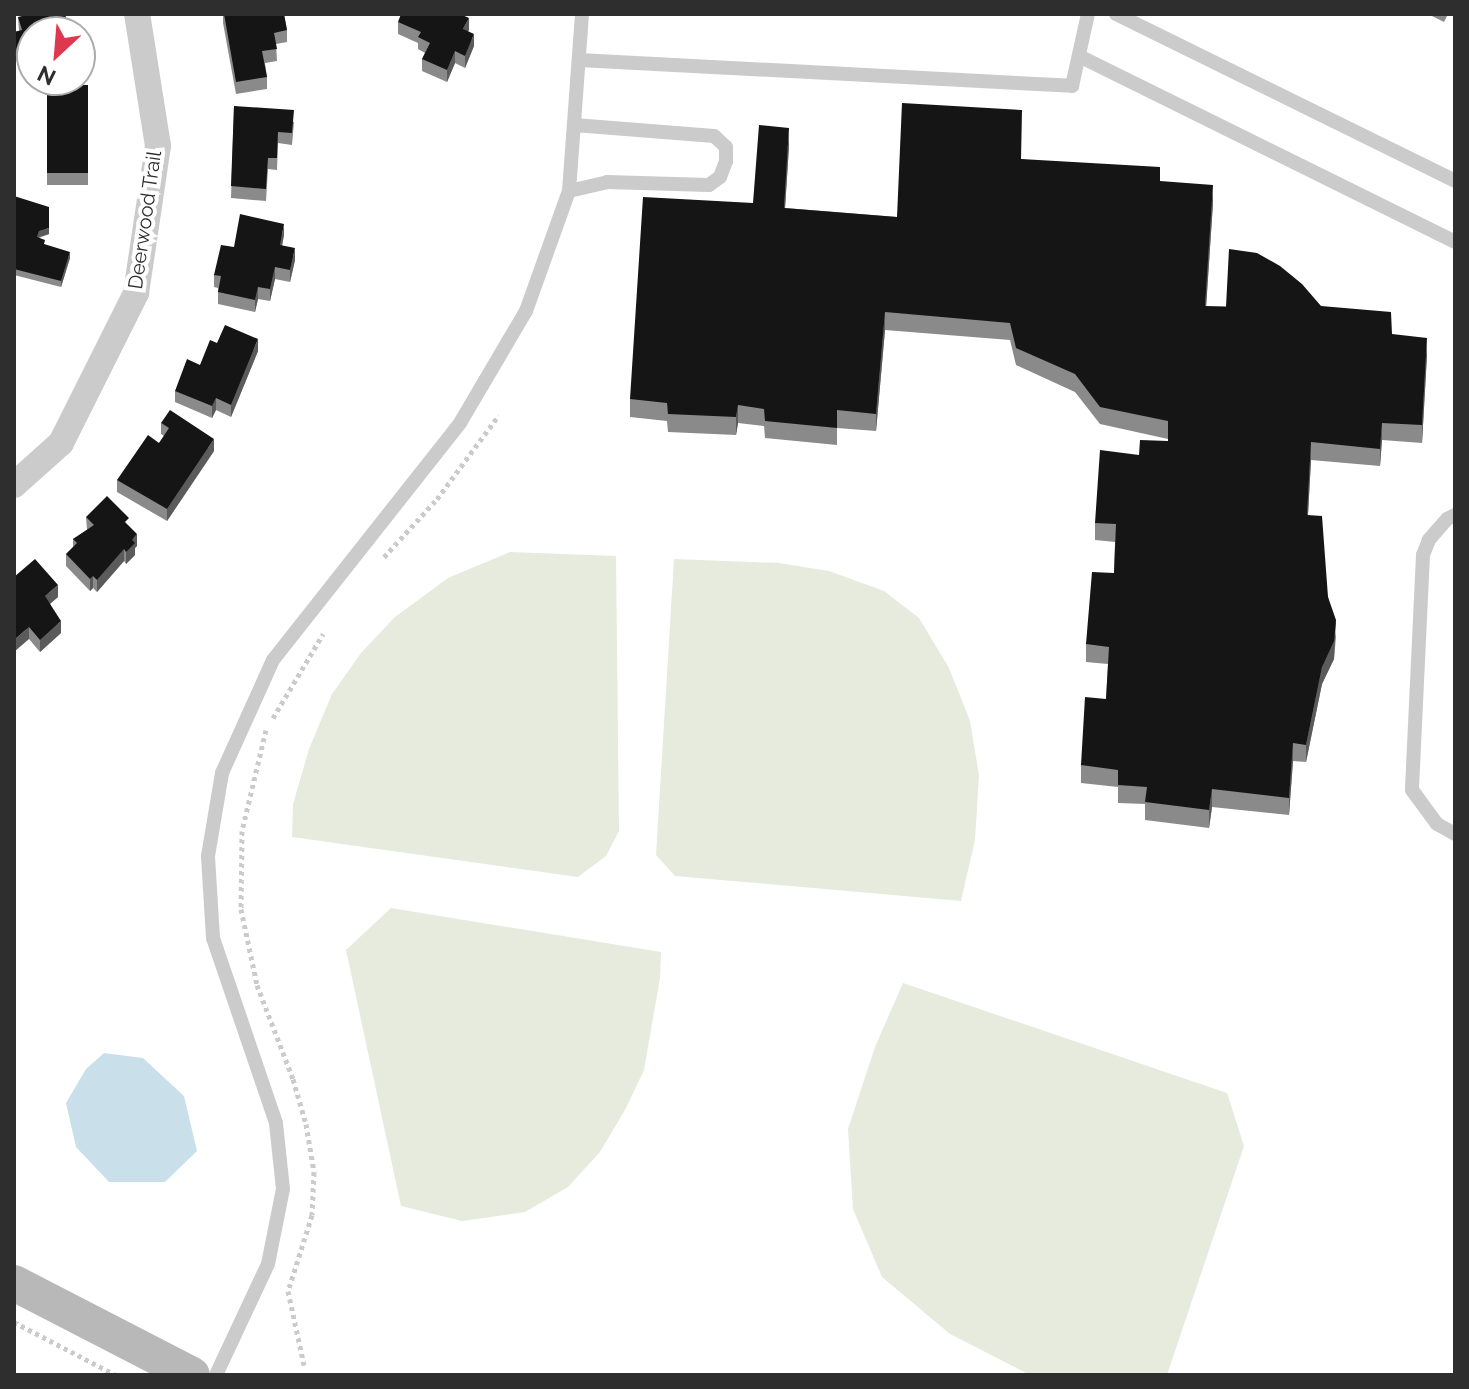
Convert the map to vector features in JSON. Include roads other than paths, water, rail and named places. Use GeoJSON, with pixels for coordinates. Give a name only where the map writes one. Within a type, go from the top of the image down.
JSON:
{"type":"FeatureCollection","features":[{"type":"Feature","properties":{"kind":"street","name":"Deerwood Trail"},"geometry":{"type":"LineString","coordinates":[[14,485],[61,443],[136,293],[158,146],[137,14]]}},
{"type":"Feature","properties":{"kind":"street"},"geometry":{"type":"LineString","coordinates":[[14,1283],[192,1375]]}},
{"type":"Feature","properties":{"kind":"lane"},"geometry":{"type":"LineString","coordinates":[[216,1375],[268,1264],[283,1189],[276,1123],[213,938],[208,856],[222,773],[273,660],[460,423],[526,311],[569,191],[582,14]]}},
{"type":"Feature","properties":{"kind":"lane"},"geometry":{"type":"LineString","coordinates":[[579,60],[1072,86],[1088,14]]}},
{"type":"Feature","properties":{"kind":"lane"},"geometry":{"type":"LineString","coordinates":[[1116,14],[1455,181]]}},
{"type":"Feature","properties":{"kind":"lane"},"geometry":{"type":"LineString","coordinates":[[1079,56],[1455,242]]}},
{"type":"Feature","properties":{"kind":"lane"},"geometry":{"type":"LineString","coordinates":[[569,191],[607,182],[709,185],[720,177],[726,161],[726,147],[714,136],[574,125]]}},
{"type":"Feature","properties":{"kind":"lane"},"geometry":{"type":"LineString","coordinates":[[1455,515],[1447,519],[1429,540],[1423,555],[1412,790],[1437,824],[1455,834]]}},
{"type":"Feature","properties":{"kind":"water"},"geometry":{"type":"Polygon","coordinates":[[[104,1053],[143,1058],[184,1096],[197,1151],[165,1182],[109,1182],[76,1147],[66,1103],[86,1069],[104,1053]]]}}]}
